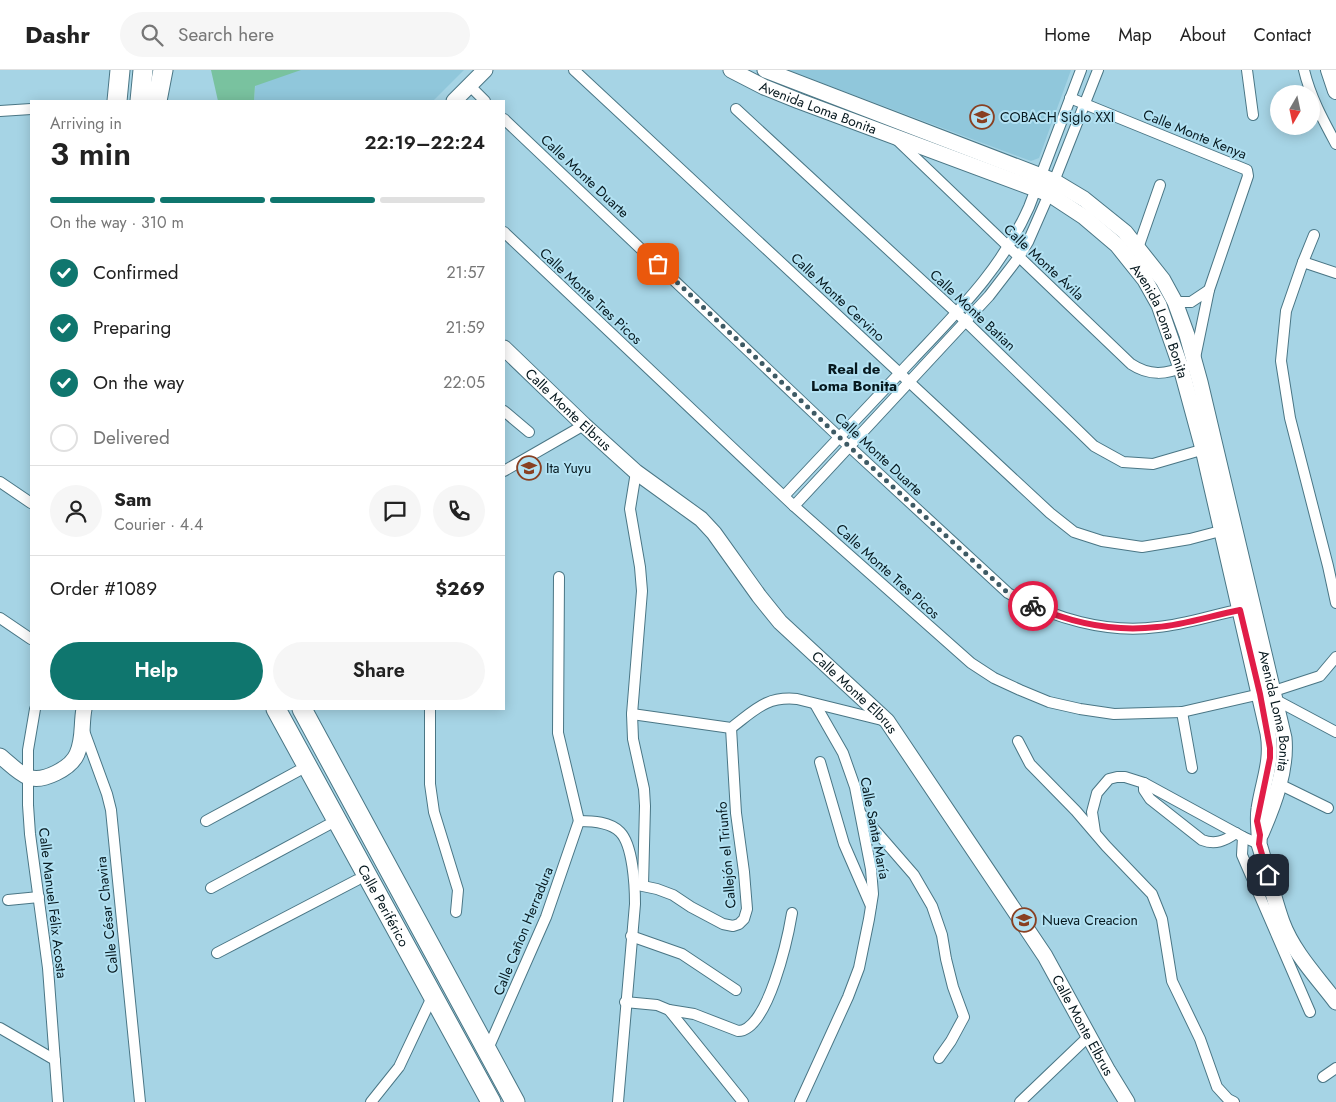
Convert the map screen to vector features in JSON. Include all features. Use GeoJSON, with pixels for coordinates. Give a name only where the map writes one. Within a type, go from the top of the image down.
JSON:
{"type":"FeatureCollection","features":[{"type":"Feature","properties":{"kind":"highway"},"geometry":{"type":"LineString","coordinates":[[116,100],[120,70]]}},
{"type":"Feature","properties":{"kind":"highway"},"geometry":{"type":"LineString","coordinates":[[140,100],[143,70]]}},
{"type":"Feature","properties":{"kind":"highway"},"geometry":{"type":"LineString","coordinates":[[157,100],[163,70]]}},
{"type":"Feature","properties":{"kind":"highway"},"geometry":{"type":"LineString","coordinates":[[270,710],[270,721],[273,727],[357,880],[371,901],[379,907],[388,910]]}},
{"type":"Feature","properties":{"kind":"highway","name":"Calle Periférico"},"geometry":{"type":"LineString","coordinates":[[277,710],[388,910],[491,1102]]}},
{"type":"Feature","properties":{"kind":"highway","name":"Calle Periférico"},"geometry":{"type":"LineString","coordinates":[[303,710],[515,1102]]}},
{"type":"Feature","properties":{"kind":"main road"},"geometry":{"type":"LineString","coordinates":[[455,100],[485,70]]}},
{"type":"Feature","properties":{"kind":"main road","name":"Avenida Loma Bonita"},"geometry":{"type":"LineString","coordinates":[[731,70],[764,86],[890,133],[1046,185],[1117,244],[1145,280],[1188,365],[1247,608],[1285,747],[1279,784],[1260,839]]}},
{"type":"Feature","properties":{"kind":"main road","name":"Avenida Loma Bonita"},"geometry":{"type":"LineString","coordinates":[[765,70],[1046,185],[1101,211],[1125,232],[1163,280],[1175,302],[1187,335],[1188,365]]}},
{"type":"Feature","properties":{"kind":"main road"},"geometry":{"type":"LineString","coordinates":[[1329,70],[1336,91]]}},
{"type":"Feature","properties":{"kind":"main road","name":"Calle Monte Elbrus"},"geometry":{"type":"LineString","coordinates":[[505,349],[636,472],[701,519],[714,533],[780,622],[887,722],[1045,956],[1127,1102]]}},
{"type":"Feature","properties":{"kind":"main road","name":"Avenida Loma Bonita"},"geometry":{"type":"LineString","coordinates":[[1260,839],[1257,821],[1270,758],[1270,695]]}},
{"type":"Feature","properties":{"kind":"main road"},"geometry":{"type":"LineString","coordinates":[[0,756],[28,777],[39,778],[61,771],[78,754],[84,730],[84,710]]}},
{"type":"Feature","properties":{"kind":"main road"},"geometry":{"type":"LineString","coordinates":[[1260,839],[1282,923],[1301,955],[1336,1002]]}},
{"type":"Feature","properties":{"kind":"street","name":"Calle Monte Cervino"},"geometry":{"type":"LineString","coordinates":[[574,70],[1050,513],[1074,532],[1102,541],[1142,547],[1190,539],[1229,528]]}},
{"type":"Feature","properties":{"kind":"street"},"geometry":{"type":"LineString","coordinates":[[794,506],[989,296],[1019,257],[1028,242],[1070,98],[1081,70]]}},
{"type":"Feature","properties":{"kind":"street"},"geometry":{"type":"LineString","coordinates":[[784,496],[995,269],[1046,185],[1085,104],[1098,70]]}},
{"type":"Feature","properties":{"kind":"street"},"geometry":{"type":"LineString","coordinates":[[1247,70],[1253,115]]}},
{"type":"Feature","properties":{"kind":"street"},"geometry":{"type":"LineString","coordinates":[[1304,70],[1306,80],[1322,118],[1336,144]]}},
{"type":"Feature","properties":{"kind":"street"},"geometry":{"type":"LineString","coordinates":[[470,86],[485,100]]}},
{"type":"Feature","properties":{"kind":"street","name":"Calle Monte Kenya"},"geometry":{"type":"LineString","coordinates":[[1070,98],[1247,170],[1248,176],[1209,290],[1188,365]]}},
{"type":"Feature","properties":{"kind":"street"},"geometry":{"type":"LineString","coordinates":[[0,111],[30,109]]}},
{"type":"Feature","properties":{"kind":"street","name":"Calle Monte Batian"},"geometry":{"type":"LineString","coordinates":[[736,110],[965,321],[1094,446],[1123,462],[1153,464],[1209,447]]}},
{"type":"Feature","properties":{"kind":"street","name":"Calle Monte Duarte"},"geometry":{"type":"LineString","coordinates":[[505,120],[839,437],[1008,593],[1063,618],[1112,628],[1158,627],[1247,608]]}},
{"type":"Feature","properties":{"kind":"street","name":"Calle Monte Ávila"},"geometry":{"type":"LineString","coordinates":[[890,133],[1131,364],[1146,372],[1155,374],[1167,373],[1188,365]]}},
{"type":"Feature","properties":{"kind":"street"},"geometry":{"type":"LineString","coordinates":[[1138,248],[1160,185]]}},
{"type":"Feature","properties":{"kind":"street","name":"Calle Monte Tres Picos"},"geometry":{"type":"LineString","coordinates":[[505,233],[794,506],[971,663],[994,678],[1049,702],[1080,709],[1114,714],[1182,712],[1270,695],[1320,676],[1336,657]]}},
{"type":"Feature","properties":{"kind":"street"},"geometry":{"type":"LineString","coordinates":[[1314,235],[1302,262],[1286,310],[1280,361],[1290,418],[1332,564],[1336,603]]}},
{"type":"Feature","properties":{"kind":"street"},"geometry":{"type":"LineString","coordinates":[[1302,262],[1336,273]]}},
{"type":"Feature","properties":{"kind":"street"},"geometry":{"type":"LineString","coordinates":[[1175,302],[1191,302],[1209,290]]}},
{"type":"Feature","properties":{"kind":"street"},"geometry":{"type":"LineString","coordinates":[[505,413],[529,432]]}},
{"type":"Feature","properties":{"kind":"street"},"geometry":{"type":"LineString","coordinates":[[505,469],[584,425]]}},
{"type":"Feature","properties":{"kind":"street"},"geometry":{"type":"LineString","coordinates":[[618,1102],[631,936],[639,885],[645,806],[644,789],[633,739],[632,714],[642,591],[630,509],[636,472]]}},
{"type":"Feature","properties":{"kind":"street"},"geometry":{"type":"LineString","coordinates":[[0,482],[30,502]]}},
{"type":"Feature","properties":{"kind":"street"},"geometry":{"type":"LineString","coordinates":[[560,576],[558,733],[579,821],[593,821],[619,830],[624,836],[639,885]]}},
{"type":"Feature","properties":{"kind":"street"},"geometry":{"type":"LineString","coordinates":[[0,618],[30,638]]}},
{"type":"Feature","properties":{"kind":"street"},"geometry":{"type":"LineString","coordinates":[[1270,695],[1336,732]]}},
{"type":"Feature","properties":{"kind":"street"},"geometry":{"type":"LineString","coordinates":[[632,714],[731,728],[763,704],[773,700],[797,699],[887,722]]}},
{"type":"Feature","properties":{"kind":"street","name":"Calle Santa María"},"geometry":{"type":"LineString","coordinates":[[800,1102],[848,997],[859,968],[873,894],[871,869],[855,787],[843,753],[815,704]]}},
{"type":"Feature","properties":{"kind":"street","name":"Calle Manuel Félix Acosta"},"geometry":{"type":"LineString","coordinates":[[35,710],[28,750],[28,805],[30,834],[48,968],[58,1102]]}},
{"type":"Feature","properties":{"kind":"street"},"geometry":{"type":"LineString","coordinates":[[430,710],[430,784],[434,812],[458,890],[456,912]]}},
{"type":"Feature","properties":{"kind":"street"},"geometry":{"type":"LineString","coordinates":[[1182,712],[1192,768]]}},
{"type":"Feature","properties":{"kind":"street","name":"Callejón el Triunfo"},"geometry":{"type":"LineString","coordinates":[[639,885],[673,894],[690,907],[723,924],[733,926],[739,924],[744,919],[746,909],[744,872],[736,813],[731,728]]}},
{"type":"Feature","properties":{"kind":"street","name":"Calle César Chavira"},"geometry":{"type":"LineString","coordinates":[[84,730],[111,810],[140,1102]]}},
{"type":"Feature","properties":{"kind":"street"},"geometry":{"type":"LineString","coordinates":[[1018,741],[1030,764],[1152,894],[1162,918],[1172,980],[1200,1039],[1217,1088],[1234,1102]]}},
{"type":"Feature","properties":{"kind":"street"},"geometry":{"type":"LineString","coordinates":[[820,762],[844,844],[871,907]]}},
{"type":"Feature","properties":{"kind":"street"},"geometry":{"type":"LineString","coordinates":[[206,821],[298,771]]}},
{"type":"Feature","properties":{"kind":"street"},"geometry":{"type":"LineString","coordinates":[[1095,833],[1092,812],[1097,792],[1109,779],[1117,777],[1144,783],[1239,835],[1260,839]]}},
{"type":"Feature","properties":{"kind":"street"},"geometry":{"type":"LineString","coordinates":[[1144,783],[1144,790],[1150,800],[1202,840],[1209,843],[1217,843],[1239,835]]}},
{"type":"Feature","properties":{"kind":"street"},"geometry":{"type":"LineString","coordinates":[[1279,784],[1328,808]]}},
{"type":"Feature","properties":{"kind":"street"},"geometry":{"type":"LineString","coordinates":[[861,814],[914,875],[932,906],[938,921],[953,987],[964,1017],[939,1058]]}},
{"type":"Feature","properties":{"kind":"street","name":"Calle Cañon Herradura"},"geometry":{"type":"LineString","coordinates":[[487,1051],[546,917],[579,821]]}},
{"type":"Feature","properties":{"kind":"street"},"geometry":{"type":"LineString","coordinates":[[211,888],[328,826]]}},
{"type":"Feature","properties":{"kind":"street"},"geometry":{"type":"LineString","coordinates":[[1239,835],[1242,855],[1310,1012]]}},
{"type":"Feature","properties":{"kind":"street"},"geometry":{"type":"LineString","coordinates":[[217,953],[357,880]]}},
{"type":"Feature","properties":{"kind":"street"},"geometry":{"type":"LineString","coordinates":[[8,900],[39,897]]}},
{"type":"Feature","properties":{"kind":"street"},"geometry":{"type":"LineString","coordinates":[[625,1002],[656,1005],[668,1010],[694,1014],[738,1031],[748,1029],[757,1018],[775,981],[792,913]]}},
{"type":"Feature","properties":{"kind":"street"},"geometry":{"type":"LineString","coordinates":[[631,936],[682,954],[736,990]]}},
{"type":"Feature","properties":{"kind":"street"},"geometry":{"type":"LineString","coordinates":[[371,1102],[399,1067],[433,995]]}},
{"type":"Feature","properties":{"kind":"street"},"geometry":{"type":"LineString","coordinates":[[668,1010],[743,1102]]}},
{"type":"Feature","properties":{"kind":"street"},"geometry":{"type":"LineString","coordinates":[[0,1028],[55,1060]]}},
{"type":"Feature","properties":{"kind":"street"},"geometry":{"type":"LineString","coordinates":[[1020,1102],[1089,1036]]}},
{"type":"Feature","properties":{"kind":"street"},"geometry":{"type":"LineString","coordinates":[[1322,1077],[1336,1068]]}},
{"type":"Feature","properties":{"kind":"shaded area"},"geometry":{"type":"Polygon","coordinates":[[[278,70],[464,70],[434,100],[254,100],[256,78],[278,70]]]}},
{"type":"Feature","properties":{"kind":"shaded area","name":"COBACH Siglo XXI"},"geometry":{"type":"Polygon","coordinates":[[[787,70],[1071,70],[1039,158],[1031,161],[787,70]]]}},
{"type":"Feature","properties":{"kind":"green space"},"geometry":{"type":"Polygon","coordinates":[[[211,70],[301,70],[255,86],[254,100],[218,100],[211,70]]]}},
{"type":"Feature","properties":{"kind":"way so far"},"geometry":{"type":"LineString","coordinates":[[658,264],[839,437],[1008,593],[1033,606]]}},
{"type":"Feature","properties":{"kind":"place","name":"COBACH Siglo XXI"},"geometry":{"type":"Point","coordinates":[982,117]}},
{"type":"Feature","properties":{"kind":"place","name":"Ita Yuyu"},"geometry":{"type":"Point","coordinates":[529,468]}},
{"type":"Feature","properties":{"kind":"place","name":"Nueva Creacion"},"geometry":{"type":"Point","coordinates":[1024,920]}},
{"type":"Feature","properties":{"kind":"district","name":"Real de Loma Bonita"},"geometry":{"type":"Point","coordinates":[854,378]}},
{"type":"Feature","properties":{"kind":"route"},"geometry":{"type":"LineString","coordinates":[[1033,606],[1063,618],[1112,628],[1158,627],[1240,610],[1260,694],[1270,748],[1270,758],[1257,821],[1260,835],[1259,844],[1268,875]]}}]}
